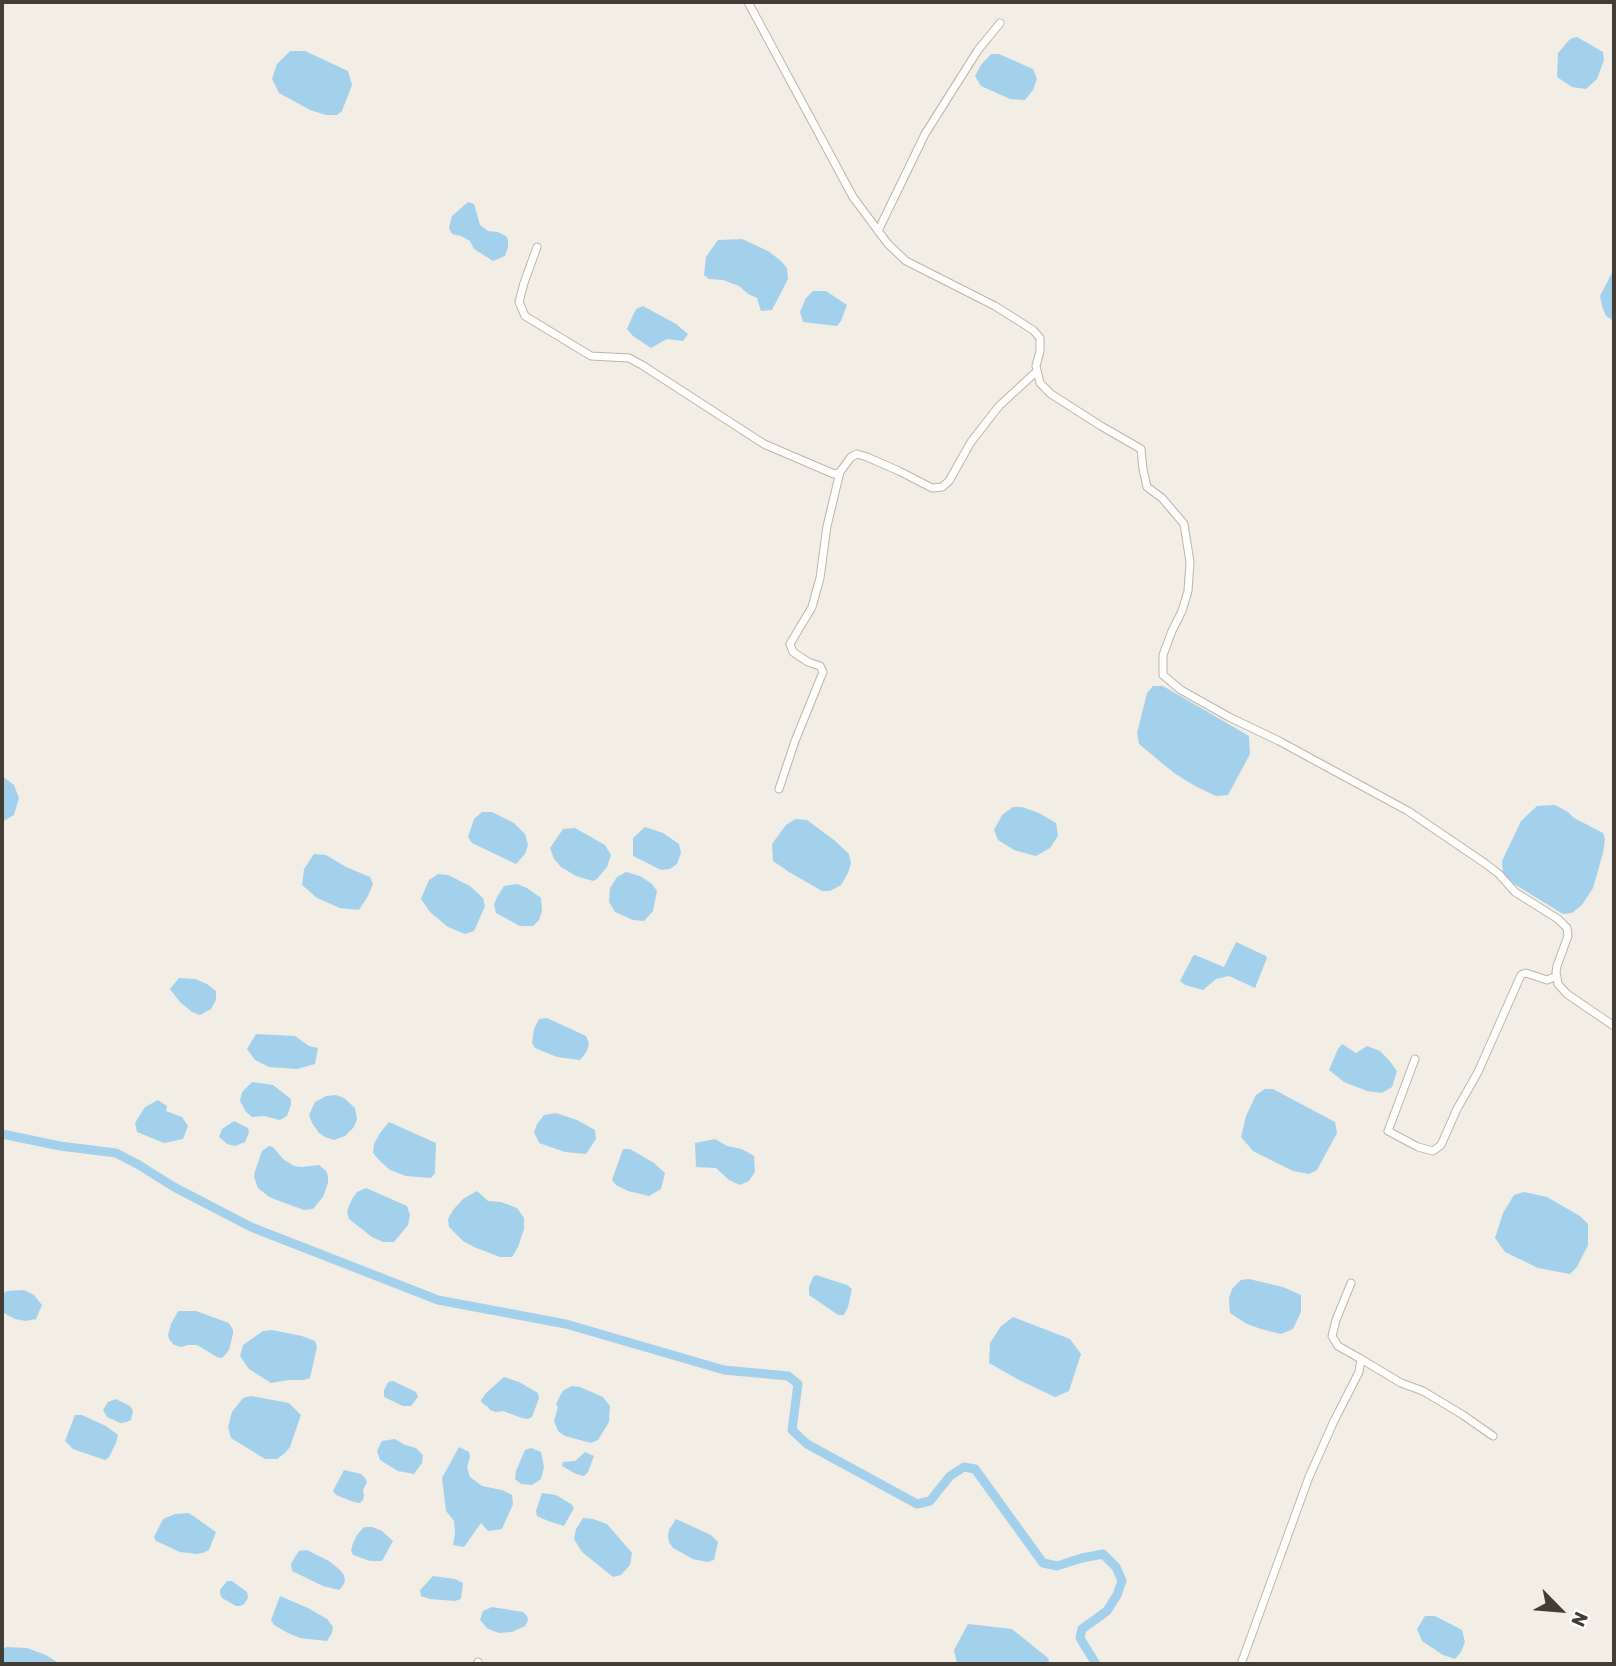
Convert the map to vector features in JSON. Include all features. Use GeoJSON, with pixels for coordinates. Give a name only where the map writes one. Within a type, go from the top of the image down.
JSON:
{"type":"FeatureCollection","features":[{"type":"Feature","properties":{"kind":"street"},"geometry":{"type":"LineString","coordinates":[[748,2],[853,197],[888,244],[906,261],[995,306],[1033,330],[1040,338],[1037,371],[1040,383],[1051,394],[1141,449],[1147,487],[1162,498],[1184,524],[1190,562],[1188,591],[1163,656],[1163,675],[1181,690],[1229,717],[1408,811],[1486,864],[1515,892],[1558,919],[1567,928],[1568,936],[1558,965],[1558,984],[1567,994],[1614,1026]]}},
{"type":"Feature","properties":{"kind":"street"},"geometry":{"type":"LineString","coordinates":[[878,231],[925,134],[978,50],[999,23]]}},
{"type":"Feature","properties":{"kind":"street"},"geometry":{"type":"LineString","coordinates":[[537,247],[519,302],[525,316],[591,356],[629,358],[764,444],[834,474],[841,472]]}},
{"type":"Feature","properties":{"kind":"street"},"geometry":{"type":"LineString","coordinates":[[779,789],[795,741],[824,672],[820,666],[793,652],[790,644],[812,607],[821,578],[827,526],[841,472],[851,457],[857,454],[932,488],[942,487],[949,481],[971,442],[999,406],[1037,371]]}},
{"type":"Feature","properties":{"kind":"street"},"geometry":{"type":"LineString","coordinates":[[1415,1059],[1388,1131],[1418,1147],[1433,1151],[1441,1145],[1478,1072],[1521,975],[1526,973],[1548,980],[1557,976]]}},
{"type":"Feature","properties":{"kind":"street"},"geometry":{"type":"LineString","coordinates":[[1351,1283],[1332,1336],[1338,1346],[1401,1382],[1423,1391],[1493,1436]]}},
{"type":"Feature","properties":{"kind":"street"},"geometry":{"type":"LineString","coordinates":[[1241,1664],[1309,1477],[1359,1372],[1361,1359]]}},
{"type":"Feature","properties":{"kind":"water"},"geometry":{"type":"Polygon","coordinates":[[[1577,37],[1603,52],[1604,60],[1597,79],[1586,89],[1572,87],[1557,77],[1558,53],[1570,39],[1577,37]]]}},
{"type":"Feature","properties":{"kind":"water"},"geometry":{"type":"Polygon","coordinates":[[[290,51],[305,51],[348,71],[352,85],[342,111],[337,115],[310,110],[279,93],[272,79],[277,64],[290,51]]]}},
{"type":"Feature","properties":{"kind":"water"},"geometry":{"type":"Polygon","coordinates":[[[991,54],[999,54],[1033,69],[1037,79],[1025,100],[1010,99],[981,86],[975,76],[991,54]]]}},
{"type":"Feature","properties":{"kind":"water"},"geometry":{"type":"Polygon","coordinates":[[[468,202],[474,204],[480,225],[488,231],[506,236],[508,247],[505,256],[493,261],[474,249],[470,241],[452,234],[449,228],[452,216],[468,202]]]}},
{"type":"Feature","properties":{"kind":"water"},"geometry":{"type":"Polygon","coordinates":[[[742,239],[768,251],[787,268],[788,279],[772,310],[761,311],[757,298],[739,286],[723,280],[709,279],[704,275],[706,257],[718,240],[742,239]]]}},
{"type":"Feature","properties":{"kind":"water"},"geometry":{"type":"Polygon","coordinates":[[[1614,269],[1614,321],[1606,316],[1600,296],[1614,269]]]}},
{"type":"Feature","properties":{"kind":"water"},"geometry":{"type":"Polygon","coordinates":[[[813,291],[826,291],[847,305],[837,326],[803,322],[800,312],[806,298],[813,291]]]}},
{"type":"Feature","properties":{"kind":"water"},"geometry":{"type":"Polygon","coordinates":[[[643,306],[676,324],[688,334],[683,341],[667,339],[651,348],[633,336],[627,329],[636,309],[643,306]]]}},
{"type":"Feature","properties":{"kind":"water"},"geometry":{"type":"Polygon","coordinates":[[[1153,686],[1163,686],[1249,736],[1250,754],[1228,795],[1216,796],[1195,786],[1174,773],[1139,744],[1137,733],[1147,693],[1153,686]]]}},
{"type":"Feature","properties":{"kind":"water"},"geometry":{"type":"Polygon","coordinates":[[[2,776],[14,785],[19,798],[14,815],[2,822],[2,776]]]}},
{"type":"Feature","properties":{"kind":"water"},"geometry":{"type":"Polygon","coordinates":[[[1555,805],[1603,833],[1605,839],[1593,888],[1582,905],[1572,913],[1563,914],[1514,884],[1503,873],[1502,861],[1521,821],[1537,806],[1555,805]]]}},
{"type":"Feature","properties":{"kind":"water"},"geometry":{"type":"Polygon","coordinates":[[[1013,807],[1039,813],[1056,823],[1058,836],[1050,848],[1036,856],[1014,850],[998,840],[994,830],[1002,815],[1013,807]]]}},
{"type":"Feature","properties":{"kind":"water"},"geometry":{"type":"Polygon","coordinates":[[[482,812],[492,812],[514,823],[525,834],[528,845],[525,854],[516,864],[472,843],[468,837],[474,819],[482,812]]]}},
{"type":"Feature","properties":{"kind":"water"},"geometry":{"type":"Polygon","coordinates":[[[795,819],[807,820],[849,854],[851,863],[841,885],[830,891],[822,891],[773,861],[772,844],[786,825],[795,819]]]}},
{"type":"Feature","properties":{"kind":"water"},"geometry":{"type":"Polygon","coordinates":[[[645,827],[663,833],[679,844],[681,853],[677,864],[670,869],[661,870],[633,856],[633,838],[645,827]]]}},
{"type":"Feature","properties":{"kind":"water"},"geometry":{"type":"Polygon","coordinates":[[[575,828],[605,845],[611,855],[607,867],[593,881],[576,876],[561,867],[550,848],[563,829],[575,828]]]}},
{"type":"Feature","properties":{"kind":"water"},"geometry":{"type":"Polygon","coordinates":[[[314,854],[326,855],[370,877],[373,884],[359,910],[340,908],[317,898],[302,885],[304,869],[314,854]]]}},
{"type":"Feature","properties":{"kind":"water"},"geometry":{"type":"Polygon","coordinates":[[[626,872],[640,876],[657,891],[653,911],[644,921],[633,920],[615,912],[609,902],[610,888],[617,877],[626,872]]]}},
{"type":"Feature","properties":{"kind":"water"},"geometry":{"type":"Polygon","coordinates":[[[438,874],[448,875],[470,886],[483,898],[485,906],[474,931],[465,934],[448,927],[430,912],[421,899],[429,880],[438,874]]]}},
{"type":"Feature","properties":{"kind":"water"},"geometry":{"type":"Polygon","coordinates":[[[517,884],[541,898],[542,911],[533,926],[520,926],[496,913],[494,904],[504,886],[517,884]]]}},
{"type":"Feature","properties":{"kind":"water"},"geometry":{"type":"Polygon","coordinates":[[[1236,942],[1267,958],[1255,988],[1229,976],[1216,979],[1203,990],[1180,981],[1195,955],[1224,967],[1236,942]]]}},
{"type":"Feature","properties":{"kind":"water"},"geometry":{"type":"Polygon","coordinates":[[[179,978],[195,979],[216,991],[216,1000],[211,1009],[200,1015],[180,1002],[170,989],[179,978]]]}},
{"type":"Feature","properties":{"kind":"water"},"geometry":{"type":"Polygon","coordinates":[[[547,1018],[586,1036],[589,1043],[587,1051],[580,1060],[557,1057],[535,1048],[532,1043],[534,1029],[539,1019],[547,1018]]]}},
{"type":"Feature","properties":{"kind":"water"},"geometry":{"type":"Polygon","coordinates":[[[256,1034],[295,1036],[309,1046],[318,1048],[315,1064],[297,1069],[269,1067],[255,1060],[247,1049],[256,1034]]]}},
{"type":"Feature","properties":{"kind":"water"},"geometry":{"type":"Polygon","coordinates":[[[1342,1044],[1356,1053],[1367,1046],[1380,1051],[1397,1071],[1392,1087],[1382,1093],[1367,1091],[1344,1082],[1329,1070],[1342,1044]]]}},
{"type":"Feature","properties":{"kind":"water"},"geometry":{"type":"Polygon","coordinates":[[[252,1082],[273,1085],[291,1099],[287,1116],[280,1120],[264,1116],[252,1117],[246,1112],[240,1101],[242,1092],[252,1082]]]}},
{"type":"Feature","properties":{"kind":"water"},"geometry":{"type":"Polygon","coordinates":[[[1265,1089],[1273,1089],[1335,1122],[1337,1133],[1317,1170],[1309,1174],[1293,1171],[1253,1151],[1241,1137],[1246,1116],[1256,1095],[1265,1089]]]}},
{"type":"Feature","properties":{"kind":"water"},"geometry":{"type":"Polygon","coordinates":[[[336,1095],[355,1108],[357,1119],[354,1127],[345,1136],[334,1140],[319,1133],[309,1115],[315,1102],[326,1096],[336,1095]]]}},
{"type":"Feature","properties":{"kind":"water"},"geometry":{"type":"Polygon","coordinates":[[[158,1100],[167,1106],[166,1111],[182,1117],[188,1126],[183,1139],[164,1143],[137,1132],[135,1123],[145,1107],[158,1100]]]}},
{"type":"Feature","properties":{"kind":"water"},"geometry":{"type":"Polygon","coordinates":[[[556,1113],[595,1130],[596,1139],[586,1154],[565,1152],[539,1143],[534,1132],[537,1124],[544,1115],[556,1113]]]}},
{"type":"Feature","properties":{"kind":"water"},"geometry":{"type":"Polygon","coordinates":[[[234,1121],[248,1128],[249,1132],[245,1142],[235,1146],[227,1144],[219,1137],[222,1129],[234,1121]]]}},
{"type":"Feature","properties":{"kind":"water"},"geometry":{"type":"Polygon","coordinates":[[[389,1122],[436,1143],[435,1173],[431,1178],[406,1176],[390,1170],[373,1153],[374,1144],[389,1122]]]}},
{"type":"Feature","properties":{"kind":"water"},"geometry":{"type":"Polygon","coordinates":[[[715,1139],[754,1156],[755,1172],[749,1181],[740,1185],[729,1180],[716,1168],[696,1167],[695,1143],[715,1139]]]}},
{"type":"Feature","properties":{"kind":"water"},"geometry":{"type":"Polygon","coordinates":[[[269,1146],[294,1166],[319,1165],[326,1171],[328,1183],[323,1197],[313,1209],[304,1210],[274,1199],[258,1188],[255,1171],[262,1151],[269,1146]]]}},
{"type":"Feature","properties":{"kind":"water"},"geometry":{"type":"Polygon","coordinates":[[[623,1149],[630,1149],[665,1173],[661,1189],[649,1196],[616,1185],[612,1180],[623,1149]]]}},
{"type":"Feature","properties":{"kind":"water"},"geometry":{"type":"Polygon","coordinates":[[[366,1188],[407,1206],[410,1215],[408,1225],[394,1242],[383,1242],[372,1237],[349,1219],[347,1211],[352,1199],[357,1192],[366,1188]]]}},
{"type":"Feature","properties":{"kind":"water"},"geometry":{"type":"Polygon","coordinates":[[[477,1191],[488,1201],[517,1208],[524,1218],[524,1229],[512,1257],[500,1257],[474,1247],[463,1241],[449,1227],[448,1219],[453,1210],[463,1199],[477,1191]]]}},
{"type":"Feature","properties":{"kind":"water"},"geometry":{"type":"Polygon","coordinates":[[[1524,1192],[1547,1197],[1580,1216],[1588,1224],[1588,1245],[1577,1267],[1570,1274],[1538,1268],[1505,1252],[1495,1238],[1503,1213],[1514,1195],[1524,1192]]]}},
{"type":"Feature","properties":{"kind":"water"},"geometry":{"type":"Polygon","coordinates":[[[816,1275],[852,1289],[844,1315],[838,1315],[809,1295],[809,1287],[816,1275]]]}},
{"type":"Feature","properties":{"kind":"water"},"geometry":{"type":"Polygon","coordinates":[[[1249,1279],[1283,1287],[1301,1295],[1301,1312],[1293,1329],[1281,1334],[1261,1329],[1230,1313],[1229,1298],[1232,1289],[1241,1280],[1249,1279]]]}},
{"type":"Feature","properties":{"kind":"water"},"geometry":{"type":"Polygon","coordinates":[[[24,1290],[34,1295],[42,1305],[36,1319],[15,1319],[2,1312],[2,1294],[24,1290]]]}},
{"type":"Feature","properties":{"kind":"water"},"geometry":{"type":"Polygon","coordinates":[[[178,1311],[196,1311],[229,1323],[233,1334],[229,1350],[222,1358],[197,1345],[174,1345],[168,1335],[178,1311]]]}},
{"type":"Feature","properties":{"kind":"water"},"geometry":{"type":"Polygon","coordinates":[[[1013,1317],[1070,1339],[1081,1354],[1069,1391],[1055,1397],[989,1363],[990,1343],[1001,1326],[1013,1317]]]}},
{"type":"Feature","properties":{"kind":"water"},"geometry":{"type":"Polygon","coordinates":[[[272,1330],[315,1341],[317,1347],[310,1378],[271,1383],[249,1369],[240,1356],[243,1345],[263,1331],[272,1330]]]}},
{"type":"Feature","properties":{"kind":"water"},"geometry":{"type":"Polygon","coordinates":[[[504,1377],[538,1393],[539,1398],[532,1417],[528,1419],[503,1411],[496,1412],[482,1403],[486,1393],[504,1377]]]}},
{"type":"Feature","properties":{"kind":"water"},"geometry":{"type":"Polygon","coordinates":[[[393,1381],[416,1392],[418,1397],[411,1406],[403,1406],[384,1397],[388,1382],[393,1381]]]}},
{"type":"Feature","properties":{"kind":"water"},"geometry":{"type":"Polygon","coordinates":[[[572,1386],[603,1397],[610,1406],[609,1422],[598,1440],[591,1443],[565,1436],[558,1431],[554,1421],[558,1407],[556,1404],[561,1394],[572,1386]]]}},
{"type":"Feature","properties":{"kind":"water"},"geometry":{"type":"Polygon","coordinates":[[[251,1396],[289,1403],[301,1415],[290,1447],[277,1459],[265,1459],[231,1438],[228,1427],[232,1412],[243,1398],[251,1396]]]}},
{"type":"Feature","properties":{"kind":"water"},"geometry":{"type":"Polygon","coordinates":[[[116,1399],[130,1406],[133,1411],[131,1420],[120,1423],[107,1417],[103,1410],[108,1402],[116,1399]]]}},
{"type":"Feature","properties":{"kind":"water"},"geometry":{"type":"Polygon","coordinates":[[[75,1415],[82,1415],[106,1426],[118,1435],[109,1457],[105,1460],[73,1449],[65,1441],[75,1415]]]}},
{"type":"Feature","properties":{"kind":"water"},"geometry":{"type":"Polygon","coordinates":[[[395,1439],[416,1448],[423,1455],[422,1463],[414,1474],[398,1471],[380,1460],[377,1451],[382,1441],[395,1439]]]}},
{"type":"Feature","properties":{"kind":"water"},"geometry":{"type":"Polygon","coordinates":[[[459,1447],[469,1452],[467,1467],[470,1477],[482,1486],[512,1495],[513,1504],[502,1529],[488,1531],[481,1523],[464,1547],[453,1545],[454,1521],[446,1511],[442,1478],[459,1447]]]}},
{"type":"Feature","properties":{"kind":"water"},"geometry":{"type":"Polygon","coordinates":[[[531,1448],[541,1452],[544,1467],[541,1479],[532,1485],[521,1484],[515,1479],[516,1471],[525,1450],[531,1448]]]}},
{"type":"Feature","properties":{"kind":"water"},"geometry":{"type":"Polygon","coordinates":[[[585,1452],[594,1456],[584,1476],[562,1466],[563,1462],[575,1461],[585,1452]]]}},
{"type":"Feature","properties":{"kind":"water"},"geometry":{"type":"Polygon","coordinates":[[[344,1470],[361,1474],[367,1482],[360,1503],[336,1495],[333,1491],[344,1470]]]}},
{"type":"Feature","properties":{"kind":"water"},"geometry":{"type":"Polygon","coordinates":[[[542,1493],[556,1495],[574,1508],[564,1526],[537,1516],[542,1493]]]}},
{"type":"Feature","properties":{"kind":"water"},"geometry":{"type":"Polygon","coordinates":[[[189,1513],[216,1532],[209,1550],[196,1554],[180,1552],[156,1541],[154,1537],[163,1519],[175,1514],[189,1513]]]}},
{"type":"Feature","properties":{"kind":"water"},"geometry":{"type":"Polygon","coordinates":[[[583,1518],[607,1524],[632,1553],[630,1565],[621,1575],[613,1577],[582,1552],[574,1539],[576,1529],[583,1518]]]}},
{"type":"Feature","properties":{"kind":"water"},"geometry":{"type":"Polygon","coordinates":[[[676,1519],[711,1535],[718,1542],[714,1560],[707,1562],[693,1559],[673,1548],[668,1536],[676,1519]]]}},
{"type":"Feature","properties":{"kind":"water"},"geometry":{"type":"Polygon","coordinates":[[[364,1527],[382,1531],[393,1541],[382,1561],[370,1561],[353,1555],[353,1543],[364,1527]]]}},
{"type":"Feature","properties":{"kind":"water"},"geometry":{"type":"Polygon","coordinates":[[[307,1550],[329,1561],[344,1575],[345,1581],[339,1590],[323,1586],[292,1571],[291,1564],[299,1551],[307,1550]]]}},
{"type":"Feature","properties":{"kind":"water"},"geometry":{"type":"Polygon","coordinates":[[[433,1576],[463,1583],[461,1599],[455,1601],[421,1596],[420,1590],[433,1576]]]}},
{"type":"Feature","properties":{"kind":"water"},"geometry":{"type":"Polygon","coordinates":[[[227,1581],[232,1581],[247,1592],[248,1598],[244,1604],[236,1606],[222,1598],[220,1590],[227,1581]]]}},
{"type":"Feature","properties":{"kind":"water"},"geometry":{"type":"Polygon","coordinates":[[[280,1596],[327,1619],[333,1627],[327,1641],[300,1638],[274,1625],[271,1620],[280,1596]]]}},
{"type":"Feature","properties":{"kind":"water"},"geometry":{"type":"Polygon","coordinates":[[[492,1607],[523,1612],[528,1620],[525,1626],[512,1632],[499,1633],[488,1629],[480,1620],[483,1611],[492,1607]]]}},
{"type":"Feature","properties":{"kind":"water"},"geometry":{"type":"Polygon","coordinates":[[[1425,1616],[1435,1616],[1462,1630],[1465,1642],[1455,1659],[1443,1655],[1422,1641],[1417,1629],[1425,1616]]]}},
{"type":"Feature","properties":{"kind":"water"},"geometry":{"type":"Polygon","coordinates":[[[968,1624],[1012,1629],[1048,1658],[1049,1662],[957,1664],[954,1650],[968,1624]]]}},
{"type":"Feature","properties":{"kind":"water"},"geometry":{"type":"Polygon","coordinates":[[[6,1647],[27,1648],[60,1664],[2,1664],[2,1651],[6,1647]]]}},
{"type":"Feature","properties":{"kind":"waterway"},"geometry":{"type":"LineString","coordinates":[[2,1134],[60,1146],[116,1153],[251,1227],[438,1300],[566,1324],[724,1370],[788,1376],[798,1384],[792,1430],[807,1444],[917,1504],[930,1501],[950,1476],[964,1467],[975,1469],[1043,1563],[1057,1566],[1103,1554],[1116,1567],[1122,1581],[1107,1611],[1082,1629],[1080,1638],[1096,1664]]}}]}
